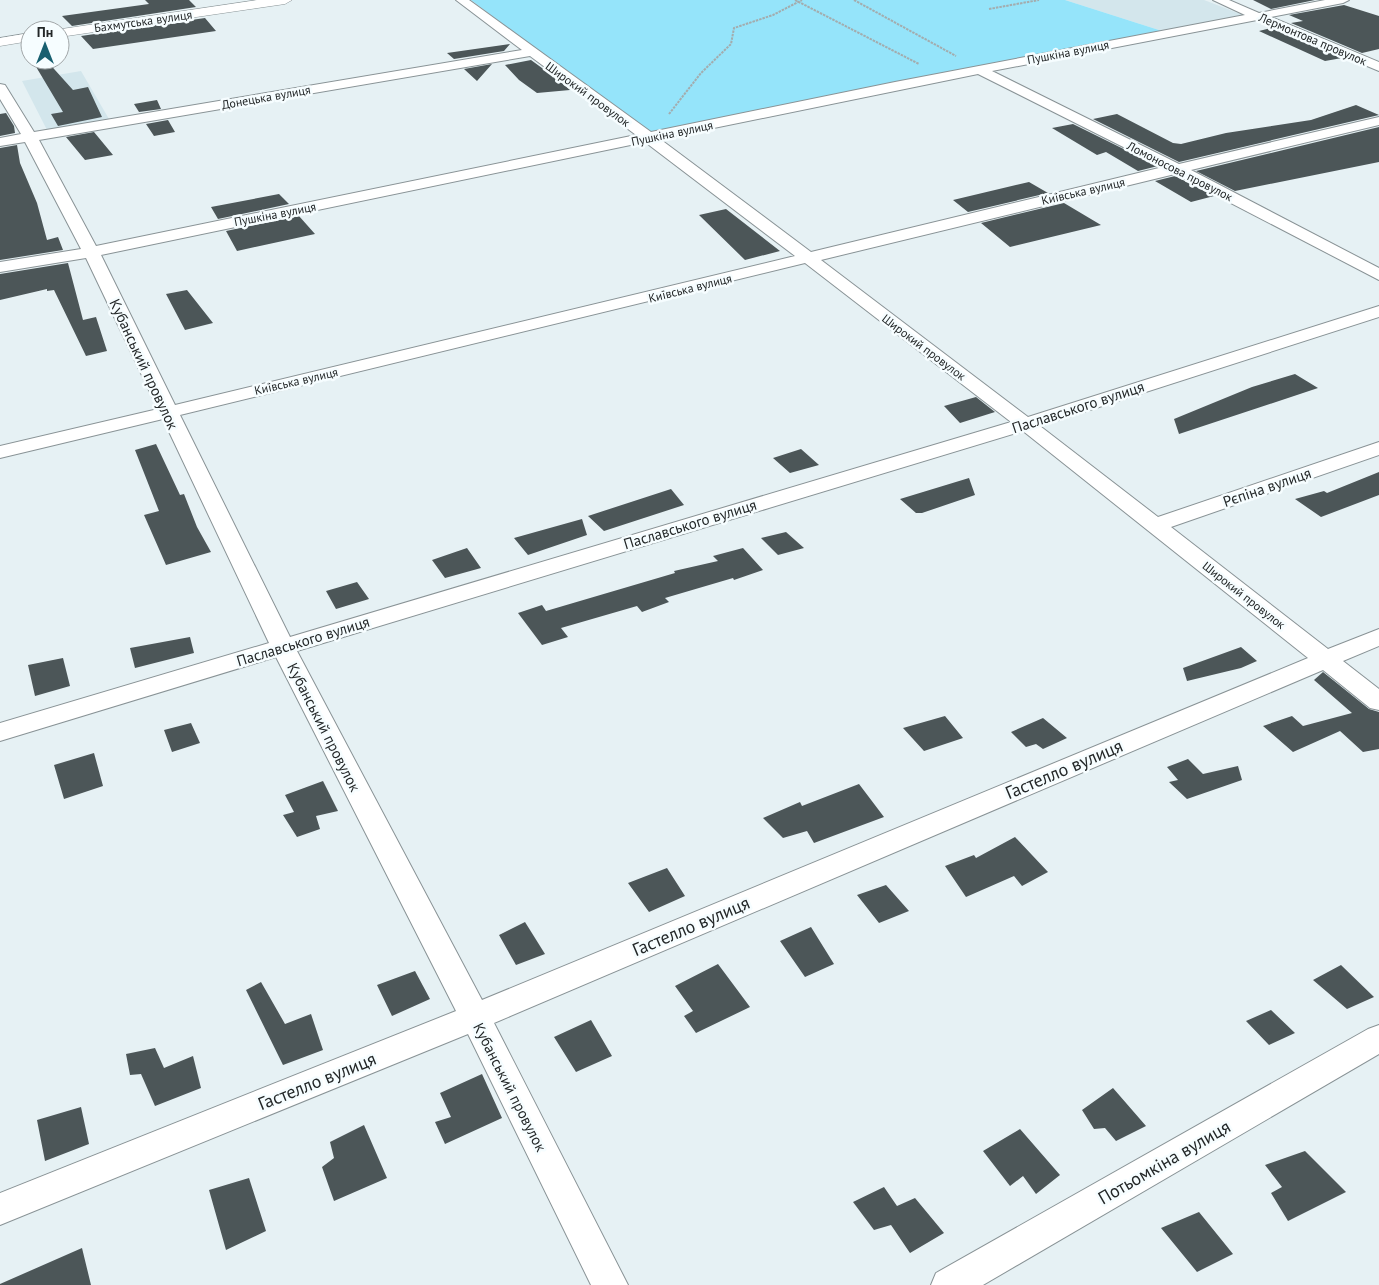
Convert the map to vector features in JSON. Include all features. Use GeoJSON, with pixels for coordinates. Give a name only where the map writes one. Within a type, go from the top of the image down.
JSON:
{"type":"FeatureCollection","features":[{"type":"Feature","properties":{"kind":"street","name":"Бахмутська вулиця"},"geometry":{"type":"LineString","coordinates":[[70,32],[285,0]]}},
{"type":"Feature","properties":{"kind":"street","name":"Широкий провулок"},"geometry":{"type":"LineString","coordinates":[[462,0],[650,138],[1025,424],[1379,702]]}},
{"type":"Feature","properties":{"kind":"street","name":"Лермонтова провулок"},"geometry":{"type":"LineString","coordinates":[[1218,0],[1379,67]]}},
{"type":"Feature","properties":{"kind":"street","name":"Пушкіна вулиця"},"geometry":{"type":"LineString","coordinates":[[0,266],[91,252],[943,77],[1343,0]]}},
{"type":"Feature","properties":{"kind":"street"},"geometry":{"type":"LineString","coordinates":[[0,42],[20,39]]}},
{"type":"Feature","properties":{"kind":"street","name":"Донецька вулиця"},"geometry":{"type":"LineString","coordinates":[[0,142],[531,52]]}},
{"type":"Feature","properties":{"kind":"street","name":"Ломоносова провулок"},"geometry":{"type":"LineString","coordinates":[[980,70],[1178,169],[1379,275]]}},
{"type":"Feature","properties":{"kind":"street","name":"Кубанський провулок"},"geometry":{"type":"LineString","coordinates":[[0,88],[30,137],[91,252],[166,411],[283,647],[610,1285]]}},
{"type":"Feature","properties":{"kind":"street","name":"Київська вулиця"},"geometry":{"type":"LineString","coordinates":[[0,452],[808,259],[968,218],[1379,121]]}},
{"type":"Feature","properties":{"kind":"street","name":"Паславського вулиця"},"geometry":{"type":"LineString","coordinates":[[0,732],[1025,424],[1379,311]]}},
{"type":"Feature","properties":{"kind":"street","name":"Рєпіна вулиця"},"geometry":{"type":"LineString","coordinates":[[1156,526],[1379,448]]}},
{"type":"Feature","properties":{"kind":"street","name":"Гастелло вулиця"},"geometry":{"type":"LineString","coordinates":[[0,1209],[474,1017],[1379,637]]}},
{"type":"Feature","properties":{"kind":"street","name":"Потьомкіна вулиця"},"geometry":{"type":"LineString","coordinates":[[950,1285],[1379,1038]]}},
{"type":"Feature","properties":{"kind":"path"},"geometry":{"type":"LineString","coordinates":[[795,0],[943,77]]}},
{"type":"Feature","properties":{"kind":"path"},"geometry":{"type":"LineString","coordinates":[[650,138],[701,73],[731,44],[734,28],[773,15],[802,0]]}},
{"type":"Feature","properties":{"kind":"path"},"geometry":{"type":"LineString","coordinates":[[854,0],[859,1],[980,70]]}},
{"type":"Feature","properties":{"kind":"path"},"geometry":{"type":"LineString","coordinates":[[989,9],[1039,0]]}},
{"type":"Feature","properties":{"kind":"shaded area"},"geometry":{"type":"Polygon","coordinates":[[[471,0],[1065,0],[1162,31],[647,133],[471,0]]]}},
{"type":"Feature","properties":{"kind":"shaded area"},"geometry":{"type":"Polygon","coordinates":[[[1065,0],[1204,0],[1243,15],[1162,31],[1065,0]]]}},
{"type":"Feature","properties":{"kind":"shaded area"},"geometry":{"type":"Polygon","coordinates":[[[81,71],[109,119],[47,130],[22,81],[81,71]]]}},
{"type":"Feature","properties":{"kind":"building"},"geometry":{"type":"Polygon","coordinates":[[[145,0],[189,0],[196,7],[72,26],[70,20],[66,20],[62,16],[149,4],[145,0]]]}},
{"type":"Feature","properties":{"kind":"building"},"geometry":{"type":"Polygon","coordinates":[[[1253,0],[1315,0],[1271,9],[1253,0]]]}},
{"type":"Feature","properties":{"kind":"building"},"geometry":{"type":"Polygon","coordinates":[[[1344,5],[1379,16],[1379,49],[1362,53],[1291,23],[1303,21],[1289,15],[1344,5]]]}},
{"type":"Feature","properties":{"kind":"building"},"geometry":{"type":"Polygon","coordinates":[[[205,18],[216,31],[93,49],[81,36],[205,18]]]}},
{"type":"Feature","properties":{"kind":"building"},"geometry":{"type":"Polygon","coordinates":[[[1271,28],[1342,58],[1325,61],[1259,31],[1271,28]]]}},
{"type":"Feature","properties":{"kind":"building"},"geometry":{"type":"Polygon","coordinates":[[[510,44],[504,51],[454,59],[447,53],[510,44]]]}},
{"type":"Feature","properties":{"kind":"building"},"geometry":{"type":"Polygon","coordinates":[[[531,60],[570,90],[537,93],[519,80],[505,65],[531,60]]]}},
{"type":"Feature","properties":{"kind":"building"},"geometry":{"type":"Polygon","coordinates":[[[492,64],[477,81],[464,69],[492,64]]]}},
{"type":"Feature","properties":{"kind":"building"},"geometry":{"type":"Polygon","coordinates":[[[38,70],[55,70],[73,90],[88,87],[102,117],[58,126],[51,114],[63,112],[38,70]]]}},
{"type":"Feature","properties":{"kind":"building"},"geometry":{"type":"Polygon","coordinates":[[[157,100],[161,109],[139,112],[134,104],[157,100]]]}},
{"type":"Feature","properties":{"kind":"building"},"geometry":{"type":"Polygon","coordinates":[[[1356,105],[1379,115],[1179,162],[1093,119],[1117,114],[1173,143],[1181,144],[1226,133],[1311,120],[1356,105]]]}},
{"type":"Feature","properties":{"kind":"building"},"geometry":{"type":"Polygon","coordinates":[[[6,113],[14,126],[15,133],[0,136],[0,114],[6,113]]]}},
{"type":"Feature","properties":{"kind":"building"},"geometry":{"type":"Polygon","coordinates":[[[168,120],[175,132],[154,136],[146,124],[168,120]]]}},
{"type":"Feature","properties":{"kind":"building"},"geometry":{"type":"Polygon","coordinates":[[[1073,124],[1158,166],[1138,171],[1106,152],[1097,155],[1052,128],[1073,124]]]}},
{"type":"Feature","properties":{"kind":"building"},"geometry":{"type":"Polygon","coordinates":[[[1379,127],[1379,162],[1235,191],[1196,171],[1379,127]]]}},
{"type":"Feature","properties":{"kind":"building"},"geometry":{"type":"Polygon","coordinates":[[[94,132],[113,155],[85,160],[66,137],[94,132]]]}},
{"type":"Feature","properties":{"kind":"building"},"geometry":{"type":"Polygon","coordinates":[[[17,145],[20,163],[37,203],[47,240],[58,237],[63,250],[0,260],[0,148],[17,145]]]}},
{"type":"Feature","properties":{"kind":"building"},"geometry":{"type":"Polygon","coordinates":[[[1175,176],[1214,196],[1191,202],[1155,181],[1175,176]]]}},
{"type":"Feature","properties":{"kind":"building"},"geometry":{"type":"Polygon","coordinates":[[[1029,182],[1048,193],[968,212],[953,200],[1029,182]]]}},
{"type":"Feature","properties":{"kind":"building"},"geometry":{"type":"Polygon","coordinates":[[[279,194],[289,204],[218,219],[211,207],[279,194]]]}},
{"type":"Feature","properties":{"kind":"building"},"geometry":{"type":"Polygon","coordinates":[[[1064,203],[1101,225],[1010,247],[981,223],[1064,203]]]}},
{"type":"Feature","properties":{"kind":"building"},"geometry":{"type":"Polygon","coordinates":[[[726,209],[780,251],[745,260],[699,215],[726,209]]]}},
{"type":"Feature","properties":{"kind":"building"},"geometry":{"type":"Polygon","coordinates":[[[299,216],[315,234],[237,251],[226,231],[299,216]]]}},
{"type":"Feature","properties":{"kind":"building"},"geometry":{"type":"Polygon","coordinates":[[[68,263],[83,320],[96,317],[107,351],[86,356],[54,290],[47,291],[47,289],[0,300],[0,274],[68,263]]]}},
{"type":"Feature","properties":{"kind":"building"},"geometry":{"type":"Polygon","coordinates":[[[187,290],[213,323],[185,330],[166,294],[187,290]]]}},
{"type":"Feature","properties":{"kind":"building"},"geometry":{"type":"Polygon","coordinates":[[[1295,374],[1318,388],[1179,434],[1174,419],[1252,387],[1295,374]]]}},
{"type":"Feature","properties":{"kind":"building"},"geometry":{"type":"Polygon","coordinates":[[[976,397],[995,412],[960,423],[944,406],[976,397]]]}},
{"type":"Feature","properties":{"kind":"building"},"geometry":{"type":"Polygon","coordinates":[[[156,444],[180,495],[184,494],[197,527],[211,552],[166,565],[144,515],[159,511],[135,450],[156,444]]]}},
{"type":"Feature","properties":{"kind":"building"},"geometry":{"type":"Polygon","coordinates":[[[801,449],[819,465],[790,473],[773,458],[801,449]]]}},
{"type":"Feature","properties":{"kind":"building"},"geometry":{"type":"Polygon","coordinates":[[[1379,472],[1379,495],[1321,517],[1295,499],[1324,491],[1327,493],[1379,472]]]}},
{"type":"Feature","properties":{"kind":"building"},"geometry":{"type":"Polygon","coordinates":[[[969,478],[975,495],[922,513],[916,513],[900,499],[969,478]]]}},
{"type":"Feature","properties":{"kind":"building"},"geometry":{"type":"Polygon","coordinates":[[[671,489],[684,505],[604,531],[588,516],[671,489]]]}},
{"type":"Feature","properties":{"kind":"building"},"geometry":{"type":"Polygon","coordinates":[[[582,519],[587,535],[528,555],[514,538],[582,519]]]}},
{"type":"Feature","properties":{"kind":"building"},"geometry":{"type":"Polygon","coordinates":[[[786,532],[804,548],[778,555],[761,538],[786,532]]]}},
{"type":"Feature","properties":{"kind":"building"},"geometry":{"type":"Polygon","coordinates":[[[467,548],[481,568],[445,578],[432,560],[467,548]]]}},
{"type":"Feature","properties":{"kind":"building"},"geometry":{"type":"Polygon","coordinates":[[[743,548],[763,570],[734,580],[733,578],[665,598],[669,602],[642,612],[637,606],[561,628],[568,637],[542,645],[518,613],[542,605],[546,611],[675,573],[674,571],[718,561],[713,556],[743,548]]]}},
{"type":"Feature","properties":{"kind":"building"},"geometry":{"type":"Polygon","coordinates":[[[357,582],[369,599],[336,609],[326,591],[357,582]]]}},
{"type":"Feature","properties":{"kind":"building"},"geometry":{"type":"Polygon","coordinates":[[[190,637],[194,653],[135,668],[130,648],[190,637]]]}},
{"type":"Feature","properties":{"kind":"building"},"geometry":{"type":"Polygon","coordinates":[[[1241,647],[1257,661],[1241,668],[1187,681],[1183,668],[1241,647]]]}},
{"type":"Feature","properties":{"kind":"building"},"geometry":{"type":"Polygon","coordinates":[[[63,658],[70,686],[35,696],[28,665],[63,658]]]}},
{"type":"Feature","properties":{"kind":"building"},"geometry":{"type":"Polygon","coordinates":[[[1323,672],[1369,709],[1379,712],[1379,749],[1363,752],[1340,731],[1293,752],[1263,726],[1292,716],[1303,726],[1352,713],[1314,680],[1323,672]]]}},
{"type":"Feature","properties":{"kind":"building"},"geometry":{"type":"Polygon","coordinates":[[[945,716],[963,738],[924,751],[903,728],[945,716]]]}},
{"type":"Feature","properties":{"kind":"building"},"geometry":{"type":"Polygon","coordinates":[[[1043,718],[1067,738],[1043,749],[1036,744],[1026,747],[1011,732],[1043,718]]]}},
{"type":"Feature","properties":{"kind":"building"},"geometry":{"type":"Polygon","coordinates":[[[191,723],[200,743],[172,752],[164,730],[191,723]]]}},
{"type":"Feature","properties":{"kind":"building"},"geometry":{"type":"Polygon","coordinates":[[[94,753],[103,786],[64,799],[54,765],[94,753]]]}},
{"type":"Feature","properties":{"kind":"building"},"geometry":{"type":"Polygon","coordinates":[[[1188,759],[1203,774],[1238,766],[1242,780],[1187,799],[1169,782],[1178,780],[1167,767],[1188,759]]]}},
{"type":"Feature","properties":{"kind":"building"},"geometry":{"type":"Polygon","coordinates":[[[323,781],[338,811],[316,816],[320,829],[297,837],[283,815],[294,812],[285,795],[323,781]]]}},
{"type":"Feature","properties":{"kind":"building"},"geometry":{"type":"Polygon","coordinates":[[[859,784],[884,817],[814,843],[807,831],[783,838],[763,818],[800,802],[802,806],[859,784]]]}},
{"type":"Feature","properties":{"kind":"building"},"geometry":{"type":"Polygon","coordinates":[[[1015,837],[1048,872],[1022,886],[1014,876],[966,897],[945,866],[974,855],[976,858],[1015,837]]]}},
{"type":"Feature","properties":{"kind":"building"},"geometry":{"type":"Polygon","coordinates":[[[667,868],[685,896],[649,912],[628,883],[667,868]]]}},
{"type":"Feature","properties":{"kind":"building"},"geometry":{"type":"Polygon","coordinates":[[[886,885],[909,911],[879,923],[857,895],[886,885]]]}},
{"type":"Feature","properties":{"kind":"building"},"geometry":{"type":"Polygon","coordinates":[[[525,922],[545,954],[516,965],[499,935],[525,922]]]}},
{"type":"Feature","properties":{"kind":"building"},"geometry":{"type":"Polygon","coordinates":[[[811,927],[834,964],[805,977],[780,941],[811,927]]]}},
{"type":"Feature","properties":{"kind":"building"},"geometry":{"type":"Polygon","coordinates":[[[718,964],[750,1007],[696,1033],[684,1016],[693,1011],[675,986],[718,964]]]}},
{"type":"Feature","properties":{"kind":"building"},"geometry":{"type":"Polygon","coordinates":[[[1341,965],[1374,997],[1347,1009],[1313,980],[1341,965]]]}},
{"type":"Feature","properties":{"kind":"building"},"geometry":{"type":"Polygon","coordinates":[[[415,971],[430,999],[392,1016],[377,985],[415,971]]]}},
{"type":"Feature","properties":{"kind":"building"},"geometry":{"type":"Polygon","coordinates":[[[261,982],[285,1024],[311,1014],[323,1050],[283,1065],[246,990],[261,982]]]}},
{"type":"Feature","properties":{"kind":"building"},"geometry":{"type":"Polygon","coordinates":[[[1271,1010],[1295,1033],[1269,1045],[1246,1021],[1271,1010]]]}},
{"type":"Feature","properties":{"kind":"building"},"geometry":{"type":"Polygon","coordinates":[[[591,1020],[612,1056],[576,1072],[554,1037],[591,1020]]]}},
{"type":"Feature","properties":{"kind":"building"},"geometry":{"type":"Polygon","coordinates":[[[155,1048],[164,1068],[193,1056],[201,1088],[155,1106],[141,1074],[130,1075],[126,1054],[155,1048]]]}},
{"type":"Feature","properties":{"kind":"building"},"geometry":{"type":"Polygon","coordinates":[[[482,1074],[502,1118],[445,1144],[435,1122],[451,1117],[440,1093],[482,1074]]]}},
{"type":"Feature","properties":{"kind":"building"},"geometry":{"type":"Polygon","coordinates":[[[1113,1088],[1146,1126],[1116,1141],[1105,1128],[1094,1129],[1082,1110],[1113,1088]]]}},
{"type":"Feature","properties":{"kind":"building"},"geometry":{"type":"Polygon","coordinates":[[[81,1107],[89,1144],[45,1161],[37,1120],[81,1107]]]}},
{"type":"Feature","properties":{"kind":"building"},"geometry":{"type":"Polygon","coordinates":[[[364,1125],[387,1178],[334,1201],[322,1167],[334,1158],[330,1142],[364,1125]]]}},
{"type":"Feature","properties":{"kind":"building"},"geometry":{"type":"Polygon","coordinates":[[[1020,1129],[1060,1175],[1036,1194],[1023,1176],[1010,1186],[983,1151],[1020,1129]]]}},
{"type":"Feature","properties":{"kind":"building"},"geometry":{"type":"Polygon","coordinates":[[[1305,1151],[1346,1192],[1288,1221],[1271,1193],[1282,1187],[1265,1165],[1305,1151]]]}},
{"type":"Feature","properties":{"kind":"building"},"geometry":{"type":"Polygon","coordinates":[[[249,1178],[266,1231],[226,1250],[209,1190],[249,1178]]]}},
{"type":"Feature","properties":{"kind":"building"},"geometry":{"type":"Polygon","coordinates":[[[884,1187],[897,1206],[915,1198],[944,1233],[910,1253],[891,1225],[874,1230],[853,1202],[884,1187]]]}},
{"type":"Feature","properties":{"kind":"building"},"geometry":{"type":"Polygon","coordinates":[[[1199,1212],[1233,1254],[1197,1272],[1161,1228],[1199,1212]]]}},
{"type":"Feature","properties":{"kind":"building"},"geometry":{"type":"Polygon","coordinates":[[[82,1248],[91,1285],[0,1285],[0,1284],[82,1248]]]}}]}
